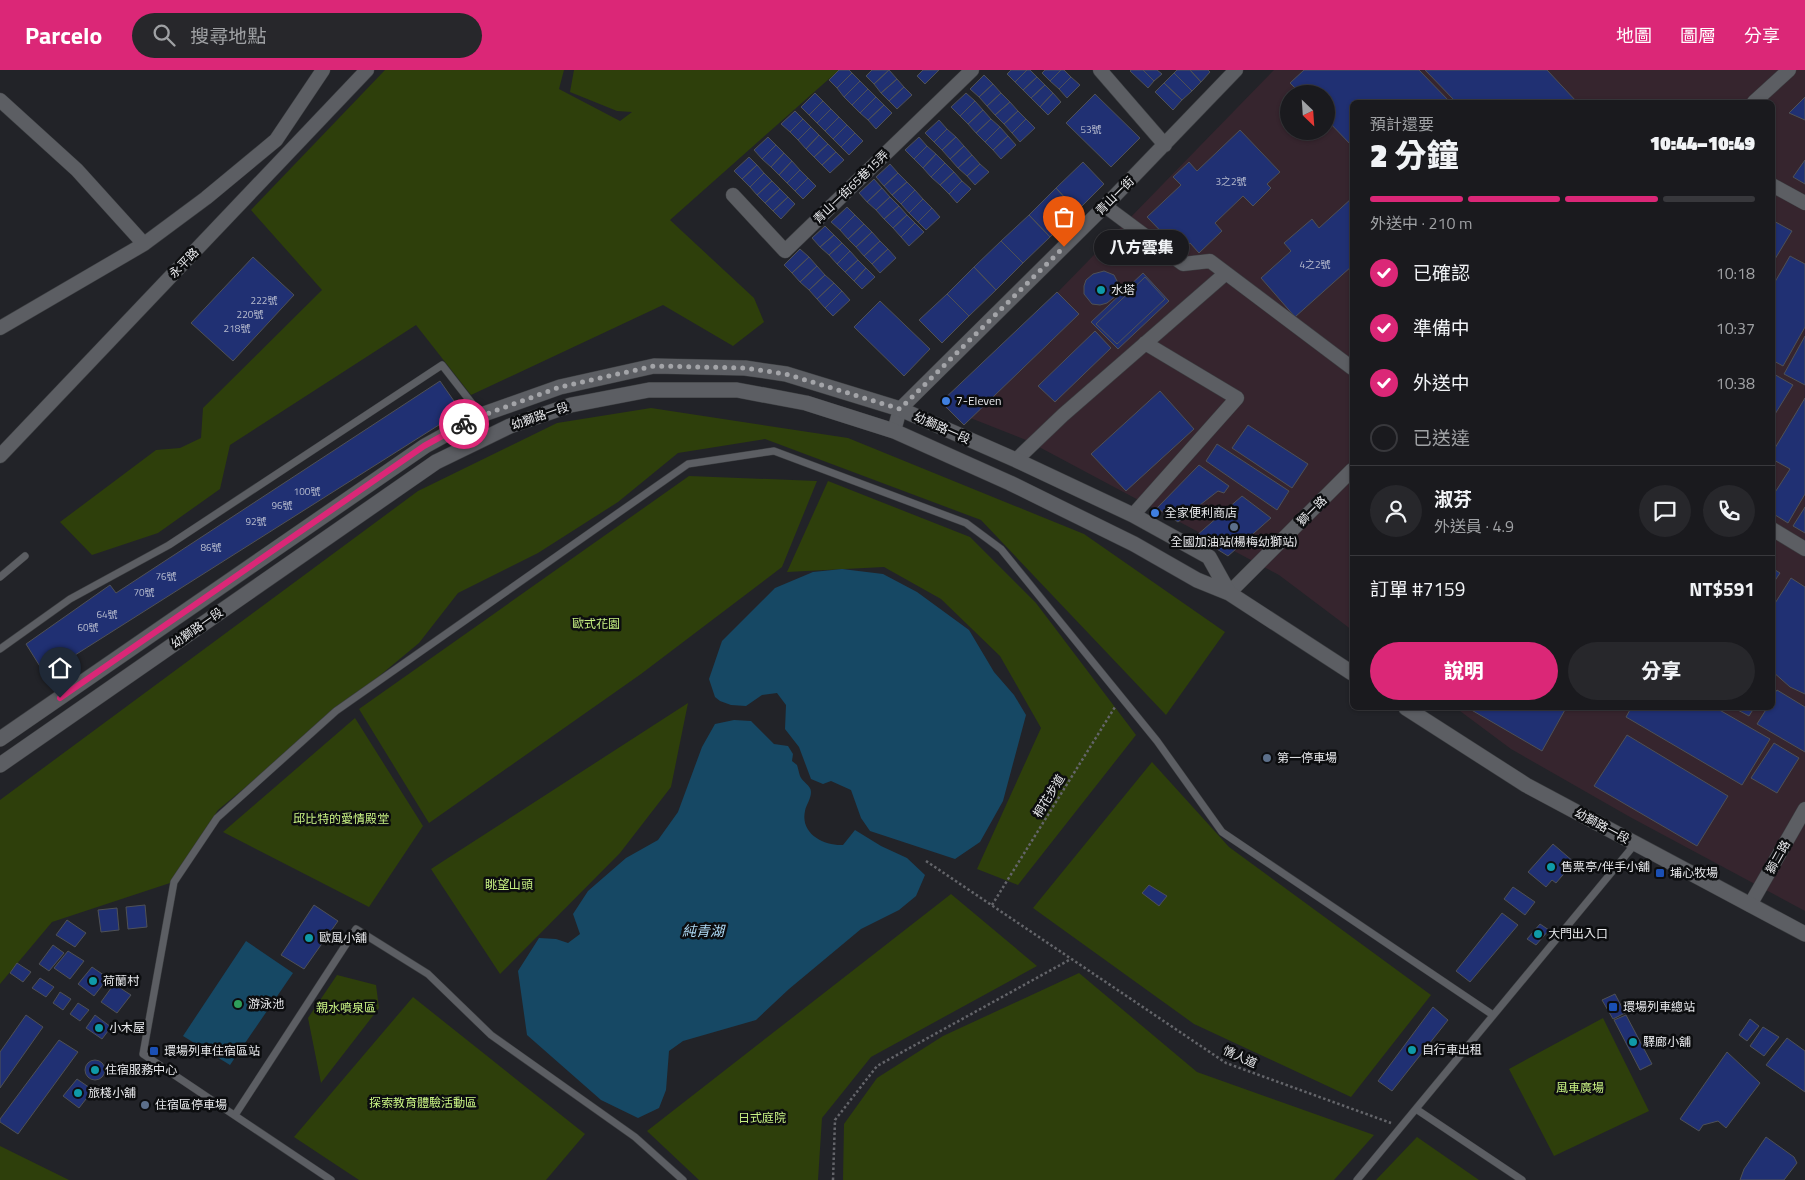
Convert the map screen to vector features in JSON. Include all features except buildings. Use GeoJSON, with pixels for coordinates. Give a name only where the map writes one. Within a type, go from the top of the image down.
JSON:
{"type":"FeatureCollection","features":[{"type":"Feature","properties":{"kind":"street"},"geometry":{"type":"LineString","coordinates":[[0,328],[144,244],[206,198],[276,140],[323,70]]}},
{"type":"Feature","properties":{"kind":"street","name":"永平路"},"geometry":{"type":"LineString","coordinates":[[0,456],[367,70]]}},
{"type":"Feature","properties":{"kind":"street","name":"青山一街65巷15弄"},"geometry":{"type":"LineString","coordinates":[[733,195],[785,252],[972,70]]}},
{"type":"Feature","properties":{"kind":"street","name":"青山一街"},"geometry":{"type":"LineString","coordinates":[[900,409],[1106,206],[1236,70]]}},
{"type":"Feature","properties":{"kind":"street"},"geometry":{"type":"LineString","coordinates":[[1756,100],[1789,70]]}},
{"type":"Feature","properties":{"kind":"street"},"geometry":{"type":"LineString","coordinates":[[1104,71],[1165,145]]}},
{"type":"Feature","properties":{"kind":"street"},"geometry":{"type":"LineString","coordinates":[[0,100],[76,170],[144,244]]}},
{"type":"Feature","properties":{"kind":"street"},"geometry":{"type":"LineString","coordinates":[[276,140],[289,152]]}},
{"type":"Feature","properties":{"kind":"street"},"geometry":{"type":"LineString","coordinates":[[1775,187],[1805,204]]}},
{"type":"Feature","properties":{"kind":"street"},"geometry":{"type":"LineString","coordinates":[[1106,206],[1183,264],[1210,261],[1350,366]]}},
{"type":"Feature","properties":{"kind":"street"},"geometry":{"type":"LineString","coordinates":[[1016,460],[1063,415],[1226,273]]}},
{"type":"Feature","properties":{"kind":"street"},"geometry":{"type":"LineString","coordinates":[[1133,515],[1237,398],[1145,342]]}},
{"type":"Feature","properties":{"kind":"street","name":"幼獅路一段"},"geometry":{"type":"LineString","coordinates":[[0,739],[424,446],[481,416],[560,387],[654,366],[745,368],[786,374],[900,409],[1016,460],[1133,515],[1208,557],[1229,593]]}},
{"type":"Feature","properties":{"kind":"street","name":"幼獅路一段"},"geometry":{"type":"LineString","coordinates":[[0,765],[436,462],[510,426],[571,406],[649,390],[737,390],[806,403],[894,431],[1010,483],[1134,544],[1196,580],[1229,593],[1350,672]]}},
{"type":"Feature","properties":{"kind":"street"},"geometry":{"type":"LineString","coordinates":[[894,431],[900,409]]}},
{"type":"Feature","properties":{"kind":"street","name":"獅一路"},"geometry":{"type":"LineString","coordinates":[[1229,593],[1350,472]]}},
{"type":"Feature","properties":{"kind":"street"},"geometry":{"type":"LineString","coordinates":[[1775,531],[1805,549]]}},
{"type":"Feature","properties":{"kind":"street","name":"幼獅路一段"},"geometry":{"type":"LineString","coordinates":[[1409,710],[1526,785],[1805,934]]}},
{"type":"Feature","properties":{"kind":"street","name":"獅二路"},"geometry":{"type":"LineString","coordinates":[[1750,905],[1805,809]]}},
{"type":"Feature","properties":{"kind":"lane"},"geometry":{"type":"LineString","coordinates":[[0,650],[70,599],[169,545],[442,365],[481,416]]}},
{"type":"Feature","properties":{"kind":"lane"},"geometry":{"type":"LineString","coordinates":[[331,1180],[143,1054],[174,882],[217,818],[336,711],[688,464],[774,451],[966,524],[1001,549],[1157,741],[1222,832],[1493,1015]]}},
{"type":"Feature","properties":{"kind":"lane"},"geometry":{"type":"LineString","coordinates":[[0,577],[25,556]]}},
{"type":"Feature","properties":{"kind":"lane"},"geometry":{"type":"LineString","coordinates":[[1357,1180],[1635,844]]}},
{"type":"Feature","properties":{"kind":"lane"},"geometry":{"type":"LineString","coordinates":[[235,1115],[356,929],[428,974],[491,1035],[635,1137],[683,1180]]}},
{"type":"Feature","properties":{"kind":"lane"},"geometry":{"type":"LineString","coordinates":[[1416,1109],[1522,1180]]}},
{"type":"Feature","properties":{"kind":"path","name":"桐花步道"},"geometry":{"type":"LineString","coordinates":[[992,905],[1121,697]]}},
{"type":"Feature","properties":{"kind":"path","name":"情人道"},"geometry":{"type":"LineString","coordinates":[[926,862],[1226,1063],[1401,1126]]}},
{"type":"Feature","properties":{"kind":"path"},"geometry":{"type":"LineString","coordinates":[[833,1180],[835,1120],[877,1066],[1071,959]]}},
{"type":"Feature","properties":{"kind":"shaded area"},"geometry":{"type":"Polygon","coordinates":[[[1274,70],[1805,70],[1805,911],[1630,817],[1511,749],[1459,710],[1775,710],[1775,100],[1350,100],[1350,628],[1279,575],[1026,440],[945,408],[1274,70]]]}},
{"type":"Feature","properties":{"kind":"green space"},"geometry":{"type":"Polygon","coordinates":[[[385,70],[564,70],[559,89],[620,121],[632,112],[617,111],[570,92],[574,70],[839,70],[670,220],[754,298],[764,322],[733,346],[663,305],[471,395],[416,325],[230,445],[220,489],[158,533],[92,555],[60,522],[156,450],[180,448],[201,438],[203,408],[322,290],[251,210],[385,70]]]}},
{"type":"Feature","properties":{"kind":"green space"},"geometry":{"type":"Polygon","coordinates":[[[651,408],[848,438],[1084,534],[1225,632],[1166,715],[981,520],[765,439],[678,453],[618,502],[538,553],[458,593],[419,643],[218,810],[170,883],[52,922],[0,984],[0,800],[418,491],[557,423],[651,408]]]}},
{"type":"Feature","properties":{"kind":"green space","name":"歐式花園"},"geometry":{"type":"Polygon","coordinates":[[[689,476],[817,481],[782,567],[641,674],[429,823],[359,709],[689,476]]]}},
{"type":"Feature","properties":{"kind":"green space"},"geometry":{"type":"Polygon","coordinates":[[[828,481],[970,537],[1036,603],[1136,735],[1018,885],[977,869],[1041,728],[1000,656],[941,599],[884,567],[787,572],[828,481]]]}},
{"type":"Feature","properties":{"kind":"green space","name":"眺望山頭"},"geometry":{"type":"Polygon","coordinates":[[[688,703],[671,787],[620,853],[500,974],[431,869],[688,703]]]}},
{"type":"Feature","properties":{"kind":"green space","name":"邱比特的愛情殿堂"},"geometry":{"type":"Polygon","coordinates":[[[355,718],[423,826],[369,907],[223,832],[355,718]]]}},
{"type":"Feature","properties":{"kind":"green space"},"geometry":{"type":"Polygon","coordinates":[[[1152,762],[1229,847],[1431,995],[1351,1097],[1194,1024],[1033,908],[1152,762]]]}},
{"type":"Feature","properties":{"kind":"green space","name":"日式庭院"},"geometry":{"type":"Polygon","coordinates":[[[951,894],[1037,966],[871,1057],[822,1118],[818,1180],[699,1180],[647,1131],[951,894]]]}},
{"type":"Feature","properties":{"kind":"green space"},"geometry":{"type":"Polygon","coordinates":[[[1079,973],[1197,1072],[1374,1135],[1334,1180],[843,1180],[844,1124],[877,1078],[943,1036],[1079,973]]]}},
{"type":"Feature","properties":{"kind":"green space","name":"親水噴泉區"},"geometry":{"type":"Polygon","coordinates":[[[337,975],[376,985],[379,1008],[321,1083],[308,1018],[337,975]]]}},
{"type":"Feature","properties":{"kind":"green space","name":"探索教育體驗活動區"},"geometry":{"type":"Polygon","coordinates":[[[413,997],[585,1134],[546,1180],[359,1180],[294,1137],[413,997]]]}},
{"type":"Feature","properties":{"kind":"green space","name":"風車廣場"},"geometry":{"type":"Polygon","coordinates":[[[1603,1018],[1649,1111],[1554,1156],[1509,1069],[1603,1018]]]}},
{"type":"Feature","properties":{"kind":"green space"},"geometry":{"type":"Polygon","coordinates":[[[1417,1137],[1479,1180],[1376,1180],[1417,1137]]]}},
{"type":"Feature","properties":{"kind":"green space"},"geometry":{"type":"Polygon","coordinates":[[[0,1146],[69,1180],[0,1180],[0,1146]]]}},
{"type":"Feature","properties":{"kind":"water"},"geometry":{"type":"Polygon","coordinates":[[[842,569],[883,574],[917,592],[969,630],[994,672],[1014,695],[1026,715],[1003,801],[980,842],[955,859],[870,831],[861,818],[851,790],[831,781],[823,784],[811,779],[799,747],[785,729],[786,705],[777,693],[762,695],[746,706],[731,705],[715,697],[709,679],[722,641],[775,588],[813,572],[842,569]]]}},
{"type":"Feature","properties":{"kind":"water","name":"純青湖"},"geometry":{"type":"Polygon","coordinates":[[[734,720],[751,721],[774,744],[788,746],[793,754],[792,761],[797,765],[801,778],[811,790],[804,819],[806,826],[815,837],[828,843],[843,845],[855,830],[881,846],[907,858],[925,875],[916,896],[899,910],[861,929],[789,989],[756,1020],[683,1041],[669,1051],[666,1090],[659,1108],[638,1118],[601,1100],[527,1035],[518,971],[539,938],[556,939],[568,943],[580,934],[573,914],[588,891],[626,858],[658,840],[678,812],[702,747],[715,724],[734,720]]]}},
{"type":"Feature","properties":{"kind":"water","name":"游泳池"},"geometry":{"type":"Polygon","coordinates":[[[246,941],[293,973],[230,1065],[183,1036],[246,941]]]}},
{"type":"Feature","properties":{"kind":"way so far"},"geometry":{"type":"LineString","coordinates":[[464,424],[560,387],[654,366],[745,368],[786,374],[900,409],[1064,247]]}},
{"type":"Feature","properties":{"kind":"place","name":"八方雲集"},"geometry":{"type":"Point","coordinates":[1064,247]}},
{"type":"Feature","properties":{"kind":"place","name":"水塔"},"geometry":{"type":"Point","coordinates":[1101,290]}},
{"type":"Feature","properties":{"kind":"place","name":"7-Eleven"},"geometry":{"type":"Point","coordinates":[946,401]}},
{"type":"Feature","properties":{"kind":"place","name":"全家便利商店"},"geometry":{"type":"Point","coordinates":[1155,513]}},
{"type":"Feature","properties":{"kind":"place","name":"全國加油站(楊梅幼獅站)"},"geometry":{"type":"Point","coordinates":[1234,527]}},
{"type":"Feature","properties":{"kind":"place","name":"第一停車場"},"geometry":{"type":"Point","coordinates":[1267,758]}},
{"type":"Feature","properties":{"kind":"place","name":"售票亭/伴手小舖"},"geometry":{"type":"Point","coordinates":[1551,867]}},
{"type":"Feature","properties":{"kind":"place","name":"埔心牧場"},"geometry":{"type":"Point","coordinates":[1660,873]}},
{"type":"Feature","properties":{"kind":"place","name":"大門出入口"},"geometry":{"type":"Point","coordinates":[1538,934]}},
{"type":"Feature","properties":{"kind":"place","name":"歐風小舖"},"geometry":{"type":"Point","coordinates":[309,938]}},
{"type":"Feature","properties":{"kind":"place","name":"荷蘭村"},"geometry":{"type":"Point","coordinates":[93,981]}},
{"type":"Feature","properties":{"kind":"place","name":"游泳池"},"geometry":{"type":"Point","coordinates":[238,1004]}},
{"type":"Feature","properties":{"kind":"place","name":"環場列車總站"},"geometry":{"type":"Point","coordinates":[1613,1007]}},
{"type":"Feature","properties":{"kind":"place","name":"小木屋"},"geometry":{"type":"Point","coordinates":[99,1028]}},
{"type":"Feature","properties":{"kind":"place","name":"驛廊小舖"},"geometry":{"type":"Point","coordinates":[1633,1042]}},
{"type":"Feature","properties":{"kind":"place","name":"自行車出租"},"geometry":{"type":"Point","coordinates":[1412,1050]}},
{"type":"Feature","properties":{"kind":"place","name":"環場列車住宿區站"},"geometry":{"type":"Point","coordinates":[154,1051]}},
{"type":"Feature","properties":{"kind":"place","name":"住宿服務中心"},"geometry":{"type":"Point","coordinates":[95,1070]}},
{"type":"Feature","properties":{"kind":"place","name":"旅棧小舖"},"geometry":{"type":"Point","coordinates":[78,1093]}},
{"type":"Feature","properties":{"kind":"place","name":"住宿區停車場"},"geometry":{"type":"Point","coordinates":[145,1105]}},
{"type":"Feature","properties":{"kind":"route"},"geometry":{"type":"LineString","coordinates":[[60,698],[424,446],[464,424]]}}]}
